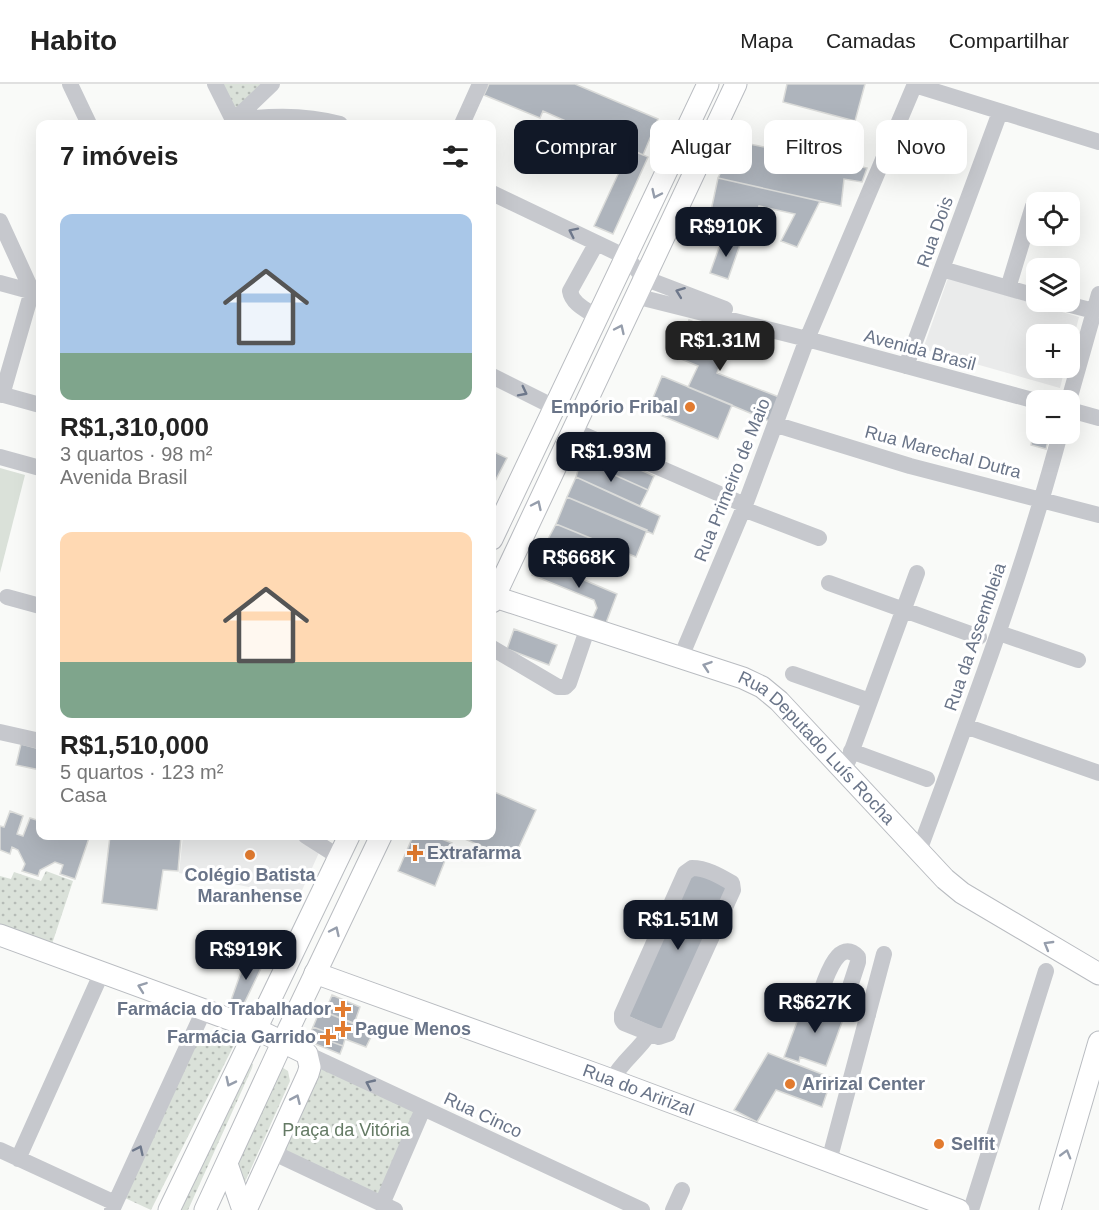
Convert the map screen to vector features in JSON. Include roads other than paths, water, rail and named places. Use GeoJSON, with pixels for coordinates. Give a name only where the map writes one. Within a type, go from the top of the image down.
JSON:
{"type":"FeatureCollection","features":[{"type":"Feature","properties":{"kind":"main road"},"geometry":{"type":"LineString","coordinates":[[496,530],[708,84]]}},
{"type":"Feature","properties":{"kind":"main road"},"geometry":{"type":"LineString","coordinates":[[496,592],[736,84]]}},
{"type":"Feature","properties":{"kind":"main road"},"geometry":{"type":"LineString","coordinates":[[614,282],[640,287]]}},
{"type":"Feature","properties":{"kind":"main road","name":"Rua Deputado Luís Rocha"},"geometry":{"type":"LineString","coordinates":[[496,599],[681,657],[743,678],[762,687],[847,759],[919,851],[945,879],[962,893],[1099,974]]}},
{"type":"Feature","properties":{"kind":"main road"},"geometry":{"type":"LineString","coordinates":[[169,1210],[347,840]]}},
{"type":"Feature","properties":{"kind":"main road"},"geometry":{"type":"LineString","coordinates":[[205,1210],[379,840]]}},
{"type":"Feature","properties":{"kind":"main road"},"geometry":{"type":"LineString","coordinates":[[0,936],[256,1029],[307,1054],[310,1067],[308,1074],[244,1210]]}},
{"type":"Feature","properties":{"kind":"main road","name":"Rua do Aririzal"},"geometry":{"type":"LineString","coordinates":[[315,973],[829,1161],[921,1203],[959,1210]]}},
{"type":"Feature","properties":{"kind":"main road"},"geometry":{"type":"LineString","coordinates":[[245,1051],[266,1041],[283,1041]]}},
{"type":"Feature","properties":{"kind":"main road"},"geometry":{"type":"LineString","coordinates":[[1050,1210],[1099,1042]]}},
{"type":"Feature","properties":{"kind":"main road"},"geometry":{"type":"LineString","coordinates":[[227,1164],[244,1210]]}},
{"type":"Feature","properties":{"kind":"street"},"geometry":{"type":"LineString","coordinates":[[70,84],[87,120]]}},
{"type":"Feature","properties":{"kind":"street"},"geometry":{"type":"LineString","coordinates":[[215,84],[231,120]]}},
{"type":"Feature","properties":{"kind":"street"},"geometry":{"type":"LineString","coordinates":[[464,120],[480,84]]}},
{"type":"Feature","properties":{"kind":"street"},"geometry":{"type":"LineString","coordinates":[[915,85],[1099,142]]}},
{"type":"Feature","properties":{"kind":"street","name":"Rua Primeiro de Maio"},"geometry":{"type":"LineString","coordinates":[[681,657],[777,424],[800,337],[915,85]]}},
{"type":"Feature","properties":{"kind":"street"},"geometry":{"type":"LineString","coordinates":[[235,120],[268,88]]}},
{"type":"Feature","properties":{"kind":"street"},"geometry":{"type":"LineString","coordinates":[[268,88],[261,107],[263,120],[307,118],[318,120]]}},
{"type":"Feature","properties":{"kind":"street","name":"Rua Dois"},"geometry":{"type":"LineString","coordinates":[[906,366],[1000,111]]}},
{"type":"Feature","properties":{"kind":"street"},"geometry":{"type":"LineString","coordinates":[[496,195],[626,257],[640,287]]}},
{"type":"Feature","properties":{"kind":"street"},"geometry":{"type":"LineString","coordinates":[[675,213],[750,236],[758,235],[767,225]]}},
{"type":"Feature","properties":{"kind":"street"},"geometry":{"type":"LineString","coordinates":[[0,221],[36,286]]}},
{"type":"Feature","properties":{"kind":"street"},"geometry":{"type":"LineString","coordinates":[[1008,288],[1026,229]]}},
{"type":"Feature","properties":{"kind":"street"},"geometry":{"type":"LineString","coordinates":[[596,244],[570,291],[571,298],[576,303],[597,317]]}},
{"type":"Feature","properties":{"kind":"street"},"geometry":{"type":"LineString","coordinates":[[942,269],[1026,293]]}},
{"type":"Feature","properties":{"kind":"street"},"geometry":{"type":"LineString","coordinates":[[0,283],[36,290]]}},
{"type":"Feature","properties":{"kind":"street","name":"Avenida Brasil"},"geometry":{"type":"LineString","coordinates":[[640,287],[800,337],[1026,398]]}},
{"type":"Feature","properties":{"kind":"street"},"geometry":{"type":"LineString","coordinates":[[1072,390],[1099,294]]}},
{"type":"Feature","properties":{"kind":"street"},"geometry":{"type":"LineString","coordinates":[[36,296],[1,395],[36,404]]}},
{"type":"Feature","properties":{"kind":"street"},"geometry":{"type":"LineString","coordinates":[[1080,307],[1094,311]]}},
{"type":"Feature","properties":{"kind":"street"},"geometry":{"type":"LineString","coordinates":[[496,378],[554,407]]}},
{"type":"Feature","properties":{"kind":"street"},"geometry":{"type":"LineString","coordinates":[[1080,413],[1099,418]]}},
{"type":"Feature","properties":{"kind":"street","name":"Rua Marechal Dutra"},"geometry":{"type":"LineString","coordinates":[[777,424],[910,466],[1099,514]]}},
{"type":"Feature","properties":{"kind":"street"},"geometry":{"type":"LineString","coordinates":[[573,430],[819,538]]}},
{"type":"Feature","properties":{"kind":"street","name":"Rua da Assembleia"},"geometry":{"type":"LineString","coordinates":[[919,851],[999,633],[1042,500],[1057,444]]}},
{"type":"Feature","properties":{"kind":"street"},"geometry":{"type":"LineString","coordinates":[[0,457],[36,467]]}},
{"type":"Feature","properties":{"kind":"street"},"geometry":{"type":"LineString","coordinates":[[917,573],[847,759],[927,779]]}},
{"type":"Feature","properties":{"kind":"street"},"geometry":{"type":"LineString","coordinates":[[830,583],[979,637]]}},
{"type":"Feature","properties":{"kind":"street"},"geometry":{"type":"LineString","coordinates":[[7,597],[36,605]]}},
{"type":"Feature","properties":{"kind":"street"},"geometry":{"type":"LineString","coordinates":[[496,650],[558,687],[565,687],[569,682],[588,627]]}},
{"type":"Feature","properties":{"kind":"street"},"geometry":{"type":"LineString","coordinates":[[999,633],[1078,660]]}},
{"type":"Feature","properties":{"kind":"street"},"geometry":{"type":"LineString","coordinates":[[793,674],[870,701]]}},
{"type":"Feature","properties":{"kind":"street"},"geometry":{"type":"LineString","coordinates":[[965,726],[1099,773]]}},
{"type":"Feature","properties":{"kind":"street"},"geometry":{"type":"LineString","coordinates":[[0,732],[36,740]]}},
{"type":"Feature","properties":{"kind":"street"},"geometry":{"type":"LineString","coordinates":[[312,840],[339,857]]}},
{"type":"Feature","properties":{"kind":"street"},"geometry":{"type":"LineString","coordinates":[[692,868],[703,868],[732,883],[732,894],[668,1034],[662,1037],[644,1032],[624,1023],[622,1010],[685,873],[692,868]]}},
{"type":"Feature","properties":{"kind":"street"},"geometry":{"type":"LineString","coordinates":[[819,997],[834,959],[845,952],[852,952],[858,957],[858,962],[843,1008],[868,1015]]}},
{"type":"Feature","properties":{"kind":"street"},"geometry":{"type":"LineString","coordinates":[[829,1161],[884,954]]}},
{"type":"Feature","properties":{"kind":"street"},"geometry":{"type":"LineString","coordinates":[[971,1210],[1046,971]]}},
{"type":"Feature","properties":{"kind":"street"},"geometry":{"type":"LineString","coordinates":[[18,1159],[102,972]]}},
{"type":"Feature","properties":{"kind":"street"},"geometry":{"type":"LineString","coordinates":[[0,1150],[113,1207],[204,1010]]}},
{"type":"Feature","properties":{"kind":"street"},"geometry":{"type":"LineString","coordinates":[[607,1078],[611,1062],[644,1032]]}},
{"type":"Feature","properties":{"kind":"street","name":"Rua Cinco"},"geometry":{"type":"LineString","coordinates":[[307,1054],[642,1210]]}},
{"type":"Feature","properties":{"kind":"street"},"geometry":{"type":"LineString","coordinates":[[272,1152],[389,1207],[423,1109]]}},
{"type":"Feature","properties":{"kind":"street"},"geometry":{"type":"LineString","coordinates":[[673,1210],[682,1190]]}},
{"type":"Feature","properties":{"kind":"place","name":"Empório Fribal"},"geometry":{"type":"Point","coordinates":[690,407]}},
{"type":"Feature","properties":{"kind":"place","name":"Extrafarma"},"geometry":{"type":"Point","coordinates":[415,853]}},
{"type":"Feature","properties":{"kind":"place","name":"Colégio Batista Maranhense"},"geometry":{"type":"Point","coordinates":[250,855]}},
{"type":"Feature","properties":{"kind":"place","name":"Farmácia do Trabalhador"},"geometry":{"type":"Point","coordinates":[343,1009]}},
{"type":"Feature","properties":{"kind":"place","name":"Pague Menos"},"geometry":{"type":"Point","coordinates":[343,1029]}},
{"type":"Feature","properties":{"kind":"place","name":"Farmácia Garrido"},"geometry":{"type":"Point","coordinates":[328,1037]}},
{"type":"Feature","properties":{"kind":"place","name":"Aririzal Center"},"geometry":{"type":"Point","coordinates":[790,1084]}},
{"type":"Feature","properties":{"kind":"place","name":"Selfit"},"geometry":{"type":"Point","coordinates":[939,1144]}},
{"type":"Feature","properties":{"kind":"park label","name":"Praça da Vitória"},"geometry":{"type":"Point","coordinates":[346,1130]}}]}
